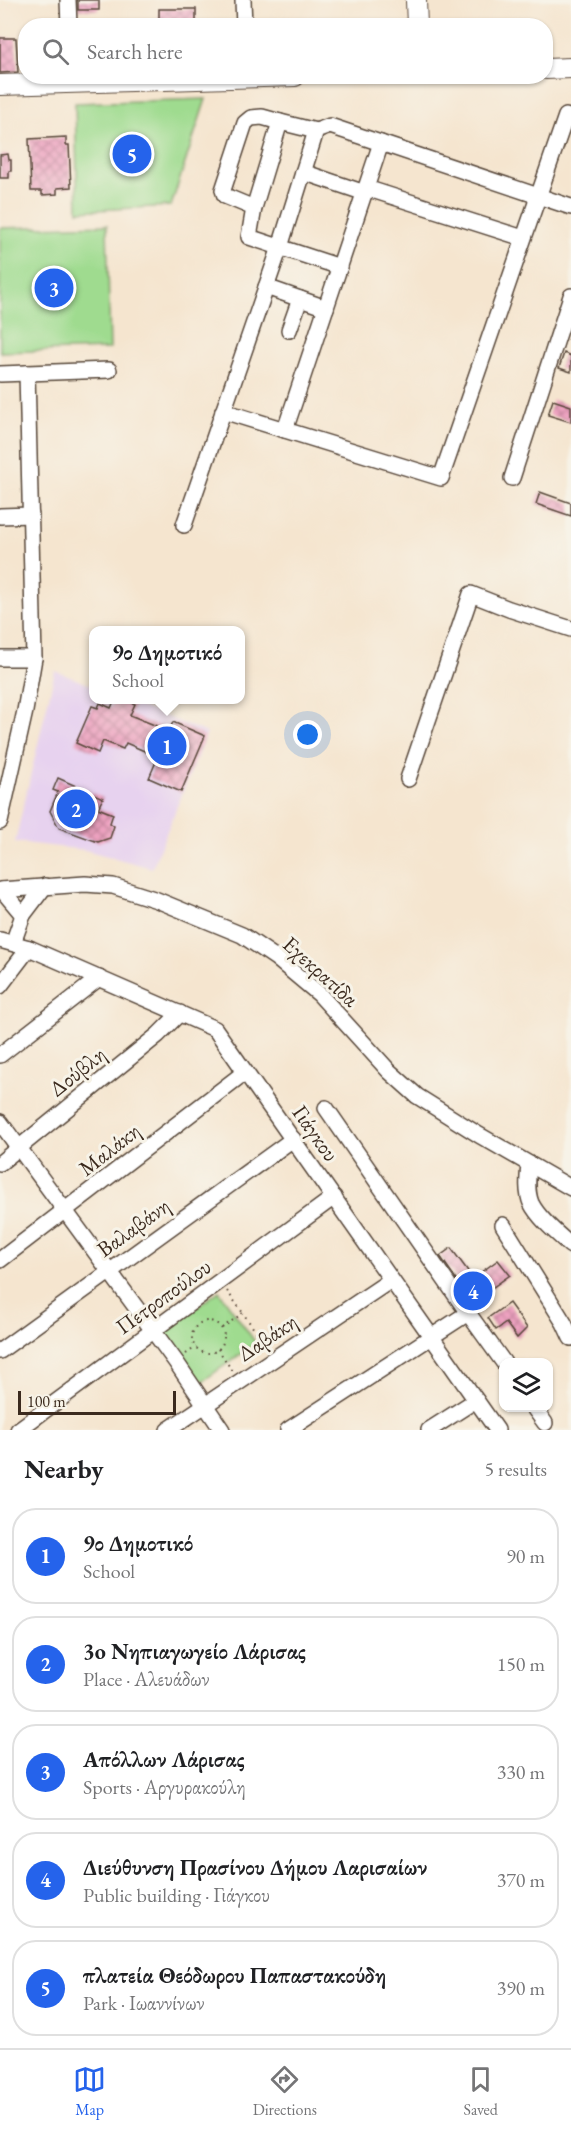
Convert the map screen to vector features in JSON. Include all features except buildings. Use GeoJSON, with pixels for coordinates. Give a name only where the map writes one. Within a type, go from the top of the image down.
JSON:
{"type":"FeatureCollection","features":[{"type":"Feature","properties":{"kind":"main road"},"geometry":{"type":"LineString","coordinates":[[416,0],[417,18]]}},
{"type":"Feature","properties":{"kind":"main road"},"geometry":{"type":"LineString","coordinates":[[553,69],[571,68]]}},
{"type":"Feature","properties":{"kind":"main road"},"geometry":{"type":"LineString","coordinates":[[0,85],[18,84]]}},
{"type":"Feature","properties":{"kind":"street"},"geometry":{"type":"LineString","coordinates":[[68,0],[69,18]]}},
{"type":"Feature","properties":{"kind":"street"},"geometry":{"type":"LineString","coordinates":[[243,0],[244,18]]}},
{"type":"Feature","properties":{"kind":"street"},"geometry":{"type":"LineString","coordinates":[[223,411],[441,478],[537,196],[565,136],[566,116]]}},
{"type":"Feature","properties":{"kind":"street"},"geometry":{"type":"LineString","coordinates":[[254,208],[225,196],[223,190],[245,123],[251,118],[262,117],[316,131],[330,126],[571,207]]}},
{"type":"Feature","properties":{"kind":"street"},"geometry":{"type":"LineString","coordinates":[[280,122],[254,208],[249,237],[340,267]]}},
{"type":"Feature","properties":{"kind":"street"},"geometry":{"type":"LineString","coordinates":[[184,525],[280,247],[316,131]]}},
{"type":"Feature","properties":{"kind":"street"},"geometry":{"type":"LineString","coordinates":[[285,430],[381,143]]}},
{"type":"Feature","properties":{"kind":"street"},"geometry":{"type":"LineString","coordinates":[[303,172],[523,238]]}},
{"type":"Feature","properties":{"kind":"street"},"geometry":{"type":"LineString","coordinates":[[266,287],[326,308]]}},
{"type":"Feature","properties":{"kind":"street"},"geometry":{"type":"LineString","coordinates":[[512,478],[571,296]]}},
{"type":"Feature","properties":{"kind":"street"},"geometry":{"type":"LineString","coordinates":[[289,330],[300,299]]}},
{"type":"Feature","properties":{"kind":"street"},"geometry":{"type":"LineString","coordinates":[[0,374],[108,370]]}},
{"type":"Feature","properties":{"kind":"street"},"geometry":{"type":"LineString","coordinates":[[0,822],[2,804],[25,711],[34,657],[27,373]]}},
{"type":"Feature","properties":{"kind":"street"},"geometry":{"type":"LineString","coordinates":[[0,516],[31,515]]}},
{"type":"Feature","properties":{"kind":"street"},"geometry":{"type":"LineString","coordinates":[[408,779],[471,594],[509,609],[571,628]]}},
{"type":"Feature","properties":{"kind":"street"},"geometry":{"type":"LineString","coordinates":[[0,658],[34,657]]}},
{"type":"Feature","properties":{"kind":"street","name":"Εχεκρατίδα"},"geometry":{"type":"LineString","coordinates":[[1,890],[85,884],[113,886],[157,900],[242,935],[276,958],[319,993],[405,1086],[479,1135],[571,1188]]}},
{"type":"Feature","properties":{"kind":"street"},"geometry":{"type":"LineString","coordinates":[[7,941],[45,886]]}},
{"type":"Feature","properties":{"kind":"street"},"geometry":{"type":"LineString","coordinates":[[1,890],[23,915]]}},
{"type":"Feature","properties":{"kind":"street","name":"Γιάγκου"},"geometry":{"type":"LineString","coordinates":[[7,941],[215,1029],[497,1430]]}},
{"type":"Feature","properties":{"kind":"street"},"geometry":{"type":"LineString","coordinates":[[0,986],[28,948]]}},
{"type":"Feature","properties":{"kind":"street"},"geometry":{"type":"LineString","coordinates":[[0,1054],[99,978]]}},
{"type":"Feature","properties":{"kind":"street","name":"Δούβλη"},"geometry":{"type":"LineString","coordinates":[[0,1163],[158,1035],[180,1013]]}},
{"type":"Feature","properties":{"kind":"street","name":"Μαλάκη"},"geometry":{"type":"LineString","coordinates":[[0,1260],[245,1072]]}},
{"type":"Feature","properties":{"kind":"street"},"geometry":{"type":"LineString","coordinates":[[326,1108],[500,1358]]}},
{"type":"Feature","properties":{"kind":"street"},"geometry":{"type":"LineString","coordinates":[[0,1122],[222,1430]]}},
{"type":"Feature","properties":{"kind":"street","name":"Βαλαβάνη"},"geometry":{"type":"LineString","coordinates":[[0,1352],[293,1139]]}},
{"type":"Feature","properties":{"kind":"street"},"geometry":{"type":"LineString","coordinates":[[529,1164],[528,1191],[531,1203],[540,1216],[571,1246]]}},
{"type":"Feature","properties":{"kind":"street","name":"Πετροπούλου"},"geometry":{"type":"LineString","coordinates":[[18,1430],[334,1197]]}},
{"type":"Feature","properties":{"kind":"street"},"geometry":{"type":"LineString","coordinates":[[503,1225],[571,1338]]}},
{"type":"Feature","properties":{"kind":"street","name":"Δαβάκη"},"geometry":{"type":"LineString","coordinates":[[168,1430],[391,1280]]}},
{"type":"Feature","properties":{"kind":"street"},"geometry":{"type":"LineString","coordinates":[[288,1430],[468,1312]]}},
{"type":"Feature","properties":{"kind":"street"},"geometry":{"type":"LineString","coordinates":[[429,1430],[476,1400]]}},
{"type":"Feature","properties":{"kind":"street"},"geometry":{"type":"LineString","coordinates":[[537,1412],[545,1423]]}},
{"type":"Feature","properties":{"kind":"path"},"geometry":{"type":"LineString","coordinates":[[221,1281],[274,1358]]}},
{"type":"Feature","properties":{"kind":"path"},"geometry":{"type":"LineString","coordinates":[[222,1328],[243,1313]]}},
{"type":"Feature","properties":{"kind":"path"},"geometry":{"type":"LineString","coordinates":[[205,1321],[214,1322],[222,1328],[224,1341],[218,1349],[207,1353],[199,1350],[193,1343],[193,1334],[197,1325],[205,1321]]}},
{"type":"Feature","properties":{"kind":"path"},"geometry":{"type":"LineString","coordinates":[[218,1349],[240,1382]]}},
{"type":"Feature","properties":{"kind":"shaded area"},"geometry":{"type":"Polygon","coordinates":[[[55,671],[89,684],[89,704],[135,704],[207,733],[152,868],[85,850],[15,842],[55,671]]]}},
{"type":"Feature","properties":{"kind":"green space"},"geometry":{"type":"Polygon","coordinates":[[[206,99],[171,206],[78,211],[75,103],[206,99]]]}},
{"type":"Feature","properties":{"kind":"green space"},"geometry":{"type":"Polygon","coordinates":[[[107,225],[110,349],[0,352],[0,228],[107,225]]]}},
{"type":"Feature","properties":{"kind":"green space"},"geometry":{"type":"Polygon","coordinates":[[[219,1291],[256,1343],[200,1383],[163,1332],[219,1291]]]}},
{"type":"Feature","properties":{"kind":"place","name":"πλατεία Θεόδωρου Παπαστακούδη"},"geometry":{"type":"Point","coordinates":[132,154]}},
{"type":"Feature","properties":{"kind":"place","name":"Απόλλων Λάρισας"},"geometry":{"type":"Point","coordinates":[54,288]}},
{"type":"Feature","properties":{"kind":"place","name":"9ο Δημοτικό"},"geometry":{"type":"Point","coordinates":[167,746]}},
{"type":"Feature","properties":{"kind":"place","name":"3o Νηπιαγωγείο Λάρισας"},"geometry":{"type":"Point","coordinates":[76,809]}},
{"type":"Feature","properties":{"kind":"place","name":"Διεύθυνση Πρασίνου Δήμου Λαρισαίων"},"geometry":{"type":"Point","coordinates":[473,1291]}}]}
